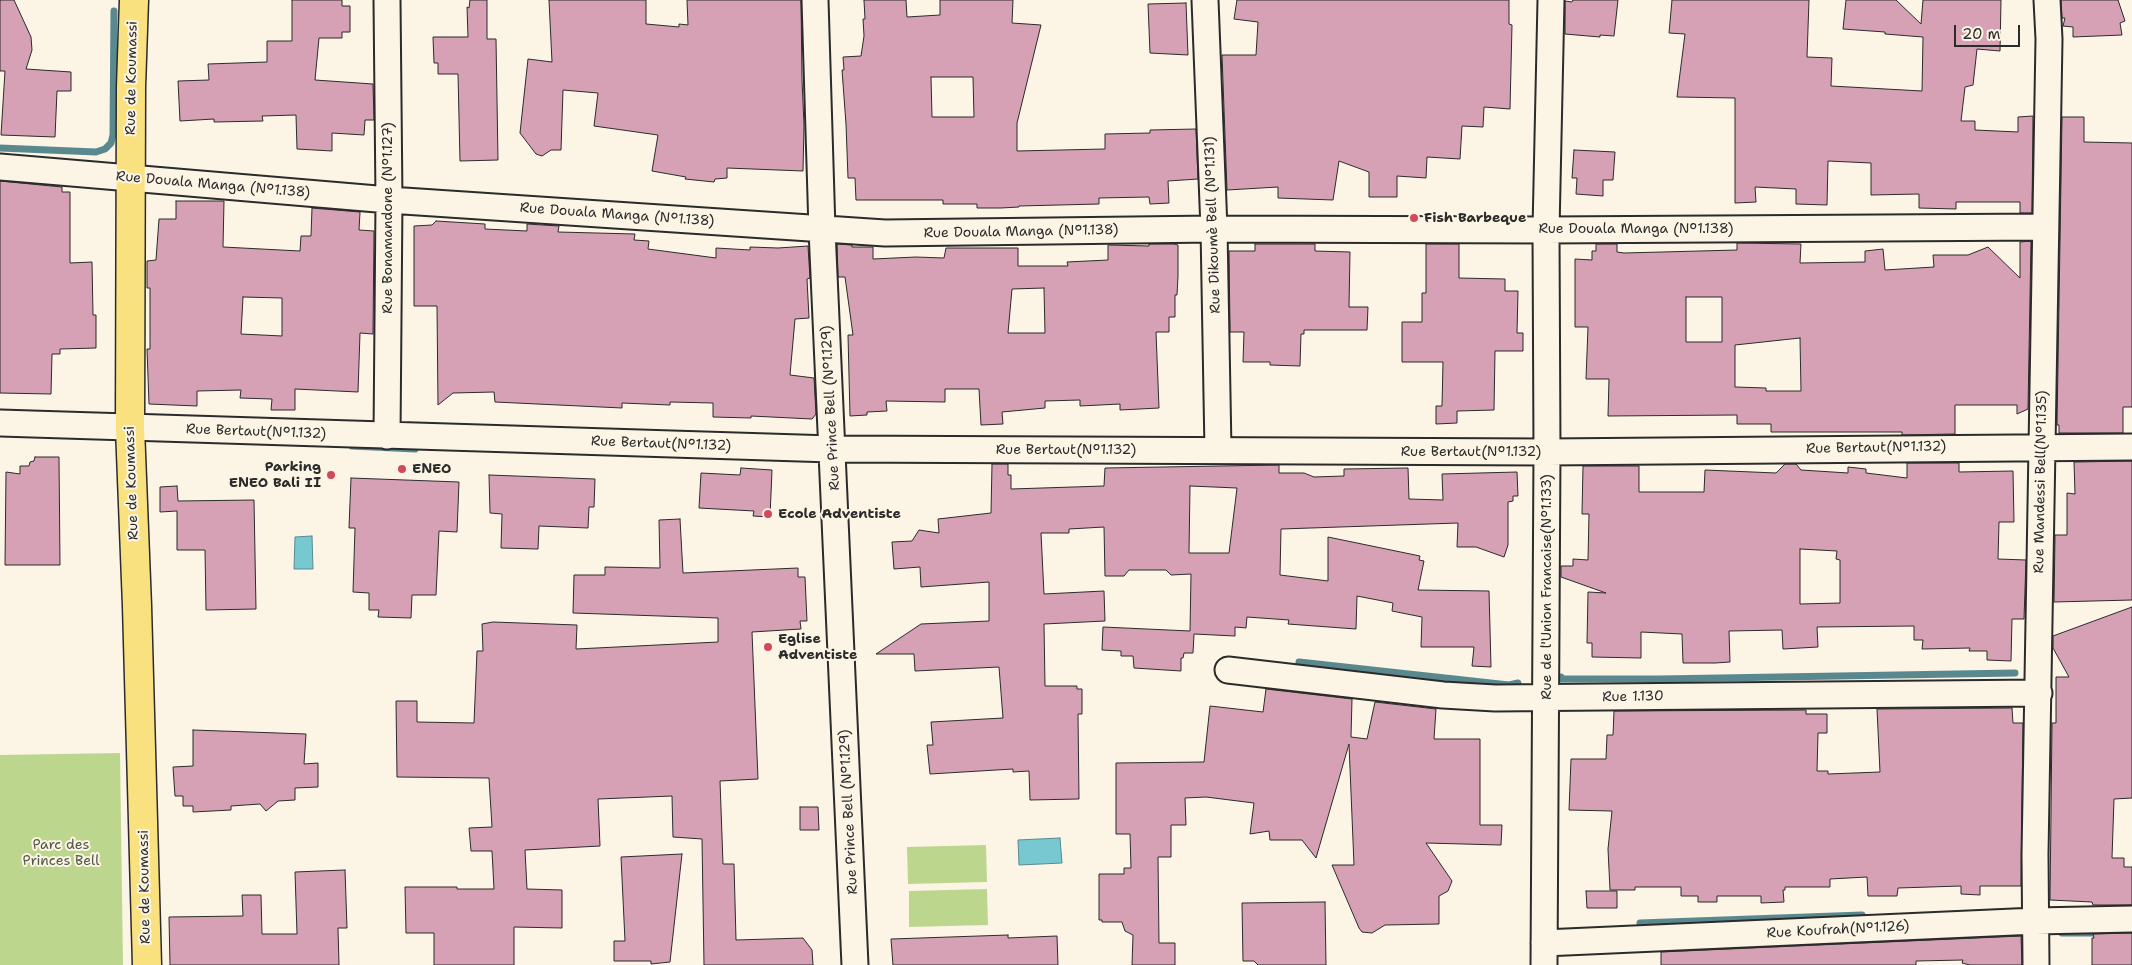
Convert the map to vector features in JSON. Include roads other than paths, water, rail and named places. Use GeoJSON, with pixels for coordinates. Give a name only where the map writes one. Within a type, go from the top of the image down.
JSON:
{"type":"FeatureCollection","features":[{"type":"Feature","properties":{"kind":"main road","name":"Rue de Koumassi"},"geometry":{"type":"LineString","coordinates":[[134,0],[131,87],[130,428],[137,606],[146,965]]}},
{"type":"Feature","properties":{"kind":"street","name":"Rue Bonamandone (N°1.127)"},"geometry":{"type":"LineString","coordinates":[[387,0],[389,200],[387,436]]}},
{"type":"Feature","properties":{"kind":"street","name":"Rue Prince Bell (N°1.129)"},"geometry":{"type":"LineString","coordinates":[[815,0],[822,230],[855,965]]}},
{"type":"Feature","properties":{"kind":"street","name":"Rue Dikoumè Bell (N°1.131)"},"geometry":{"type":"LineString","coordinates":[[1205,0],[1214,229],[1218,450]]}},
{"type":"Feature","properties":{"kind":"street","name":"Rue de l'Union Francaise(N°1.133)"},"geometry":{"type":"LineString","coordinates":[[1544,954],[1547,698],[1546,230],[1551,0]]}},
{"type":"Feature","properties":{"kind":"street","name":"Rue Mandessi Bell(N°1.135)"},"geometry":{"type":"LineString","coordinates":[[2036,965],[2049,39],[2047,0]]}},
{"type":"Feature","properties":{"kind":"street","name":"Rue Douala Manga (N°1.138)"},"geometry":{"type":"LineString","coordinates":[[0,167],[389,200],[885,233],[1214,229],[1546,230],[2045,227]]}},
{"type":"Feature","properties":{"kind":"street","name":"Rue Bertaut(N°1.132)"},"geometry":{"type":"LineString","coordinates":[[0,423],[832,449],[1547,452],[2042,446],[2132,447]]}},
{"type":"Feature","properties":{"kind":"street","name":"Rue 1.130"},"geometry":{"type":"LineString","coordinates":[[1228,670],[1443,695],[1547,698],[2039,692]]}},
{"type":"Feature","properties":{"kind":"street","name":"Rue Koufrah(N°1.126)"},"geometry":{"type":"LineString","coordinates":[[1544,954],[2036,921],[2132,919]]}},
{"type":"Feature","properties":{"kind":"water"},"geometry":{"type":"Polygon","coordinates":[[[312,536],[313,569],[294,569],[295,537],[312,536]]]}},
{"type":"Feature","properties":{"kind":"water"},"geometry":{"type":"Polygon","coordinates":[[[1060,838],[1062,863],[1019,865],[1018,840],[1060,838]]]}},
{"type":"Feature","properties":{"kind":"waterway"},"geometry":{"type":"LineString","coordinates":[[0,148],[96,152],[105,149],[111,143],[113,135],[114,11]]}},
{"type":"Feature","properties":{"kind":"waterway"},"geometry":{"type":"LineString","coordinates":[[352,446],[415,449]]}},
{"type":"Feature","properties":{"kind":"waterway"},"geometry":{"type":"LineString","coordinates":[[1299,662],[1509,685],[1518,683]]}},
{"type":"Feature","properties":{"kind":"waterway"},"geometry":{"type":"LineString","coordinates":[[1561,677],[1561,679],[1660,679],[2015,673]]}},
{"type":"Feature","properties":{"kind":"waterway"},"geometry":{"type":"LineString","coordinates":[[1640,923],[1862,915]]}},
{"type":"Feature","properties":{"kind":"waterway"},"geometry":{"type":"LineString","coordinates":[[2062,933],[2132,933]]}},
{"type":"Feature","properties":{"kind":"waterway"},"geometry":{"type":"LineString","coordinates":[[1882,940],[2016,936]]}},
{"type":"Feature","properties":{"kind":"place","name":"Fish Barbeque"},"geometry":{"type":"Point","coordinates":[1414,218]}},
{"type":"Feature","properties":{"kind":"place","name":"ENEO"},"geometry":{"type":"Point","coordinates":[402,469]}},
{"type":"Feature","properties":{"kind":"place","name":"Parking ENEO Bali II"},"geometry":{"type":"Point","coordinates":[331,475]}},
{"type":"Feature","properties":{"kind":"place","name":"Ecole Adventiste"},"geometry":{"type":"Point","coordinates":[768,514]}},
{"type":"Feature","properties":{"kind":"place","name":"Eglise Adventiste"},"geometry":{"type":"Point","coordinates":[768,647]}},
{"type":"Feature","properties":{"kind":"park label","name":"Parc des Princes Bell"},"geometry":{"type":"Point","coordinates":[61,854]}}]}
